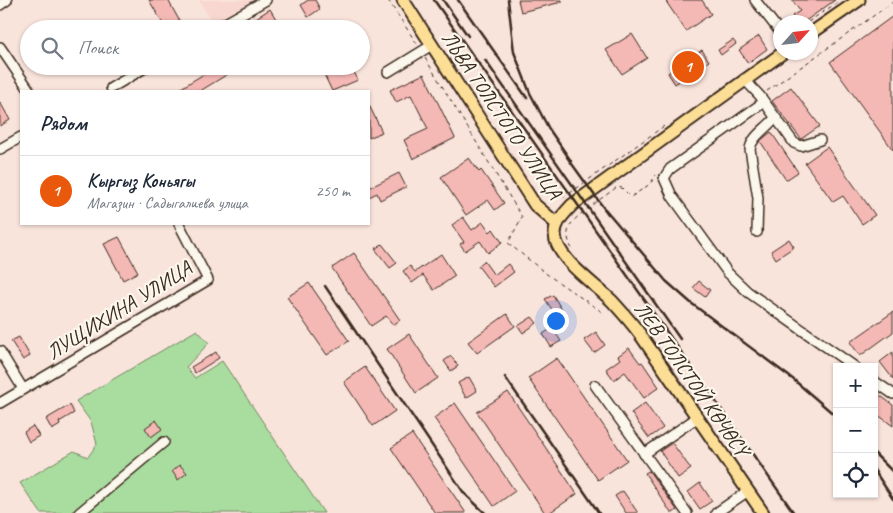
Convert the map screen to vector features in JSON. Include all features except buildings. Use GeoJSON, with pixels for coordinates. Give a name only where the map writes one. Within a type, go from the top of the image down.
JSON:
{"type":"FeatureCollection","features":[{"type":"Feature","properties":{"kind":"main road","name":"ЛЬВА ТОЛСТОГО УЛИЦА"},"geometry":{"type":"LineString","coordinates":[[403,0],[535,205],[557,224]]}},
{"type":"Feature","properties":{"kind":"main road"},"geometry":{"type":"LineString","coordinates":[[818,28],[859,0]]}},
{"type":"Feature","properties":{"kind":"main road"},"geometry":{"type":"LineString","coordinates":[[557,224],[567,201],[773,59]]}},
{"type":"Feature","properties":{"kind":"main road","name":"ЛЕВ ТОЛСТОЙ КӨЧӨСҮ"},"geometry":{"type":"LineString","coordinates":[[557,224],[556,243],[563,255],[627,317],[763,513]]}},
{"type":"Feature","properties":{"kind":"street"},"geometry":{"type":"LineString","coordinates":[[0,5],[7,0]]}},
{"type":"Feature","properties":{"kind":"street"},"geometry":{"type":"LineString","coordinates":[[231,20],[266,0]]}},
{"type":"Feature","properties":{"kind":"street"},"geometry":{"type":"LineString","coordinates":[[755,0],[773,23]]}},
{"type":"Feature","properties":{"kind":"street"},"geometry":{"type":"LineString","coordinates":[[388,72],[432,45]]}},
{"type":"Feature","properties":{"kind":"street"},"geometry":{"type":"LineString","coordinates":[[0,46],[29,90]]}},
{"type":"Feature","properties":{"kind":"street"},"geometry":{"type":"LineString","coordinates":[[109,90],[133,75]]}},
{"type":"Feature","properties":{"kind":"street"},"geometry":{"type":"LineString","coordinates":[[744,79],[764,102],[794,143],[801,146],[820,140]]}},
{"type":"Feature","properties":{"kind":"street"},"geometry":{"type":"LineString","coordinates":[[764,102],[670,169],[664,178],[672,196],[722,265],[748,292],[849,363]]}},
{"type":"Feature","properties":{"kind":"street"},"geometry":{"type":"LineString","coordinates":[[757,232],[758,198],[750,149],[751,143],[755,138],[775,118]]}},
{"type":"Feature","properties":{"kind":"street"},"geometry":{"type":"LineString","coordinates":[[0,149],[20,138]]}},
{"type":"Feature","properties":{"kind":"street","name":"ЛУЩИХИНА УЛИЦА"},"geometry":{"type":"LineString","coordinates":[[0,403],[208,280],[180,225]]}},
{"type":"Feature","properties":{"kind":"street"},"geometry":{"type":"LineString","coordinates":[[0,351],[23,389]]}},
{"type":"Feature","properties":{"kind":"street"},"geometry":{"type":"LineString","coordinates":[[878,383],[893,394]]}},
{"type":"Feature","properties":{"kind":"street"},"geometry":{"type":"LineString","coordinates":[[594,385],[687,513]]}},
{"type":"Feature","properties":{"kind":"street"},"geometry":{"type":"LineString","coordinates":[[644,454],[698,417]]}},
{"type":"Feature","properties":{"kind":"street"},"geometry":{"type":"LineString","coordinates":[[79,513],[164,442]]}},
{"type":"Feature","properties":{"kind":"street"},"geometry":{"type":"LineString","coordinates":[[716,513],[748,491]]}},
{"type":"Feature","properties":{"kind":"path"},"geometry":{"type":"LineString","coordinates":[[388,0],[419,47]]}},
{"type":"Feature","properties":{"kind":"path"},"geometry":{"type":"LineString","coordinates":[[818,15],[840,0]]}},
{"type":"Feature","properties":{"kind":"path"},"geometry":{"type":"LineString","coordinates":[[425,58],[522,217],[508,243],[548,275],[605,314]]}},
{"type":"Feature","properties":{"kind":"path"},"geometry":{"type":"LineString","coordinates":[[567,201],[667,124]]}},
{"type":"Feature","properties":{"kind":"path"},"geometry":{"type":"LineString","coordinates":[[576,256],[568,240],[572,221],[617,187],[622,188],[631,197]]}},
{"type":"Feature","properties":{"kind":"shaded area"},"geometry":{"type":"Polygon","coordinates":[[[199,0],[253,0],[217,20],[210,20],[199,0]]]}},
{"type":"Feature","properties":{"kind":"green space"},"geometry":{"type":"Polygon","coordinates":[[[197,330],[209,343],[186,367],[195,378],[222,361],[324,513],[41,513],[20,483],[74,451],[88,457],[97,444],[91,422],[76,401],[197,330]]]}},
{"type":"Feature","properties":{"kind":"railway"},"geometry":{"type":"LineString","coordinates":[[434,0],[794,513]]}},
{"type":"Feature","properties":{"kind":"railway"},"geometry":{"type":"LineString","coordinates":[[443,0],[468,36]]}},
{"type":"Feature","properties":{"kind":"railway"},"geometry":{"type":"LineString","coordinates":[[458,0],[527,98]]}},
{"type":"Feature","properties":{"kind":"railway"},"geometry":{"type":"LineString","coordinates":[[508,0],[514,52],[530,93],[549,129],[571,161]]}},
{"type":"Feature","properties":{"kind":"railway"},"geometry":{"type":"LineString","coordinates":[[485,60],[680,339]]}},
{"type":"Feature","properties":{"kind":"railway"},"geometry":{"type":"LineString","coordinates":[[567,157],[608,214]]}},
{"type":"Feature","properties":{"kind":"railway"},"geometry":{"type":"LineString","coordinates":[[605,209],[666,281],[691,303],[794,380],[833,414]]}},
{"type":"Feature","properties":{"kind":"railway"},"geometry":{"type":"LineString","coordinates":[[325,286],[464,493],[485,513]]}},
{"type":"Feature","properties":{"kind":"railway"},"geometry":{"type":"LineString","coordinates":[[505,377],[599,513]]}},
{"type":"Feature","properties":{"kind":"railway"},"geometry":{"type":"LineString","coordinates":[[878,457],[893,472]]}},
{"type":"Feature","properties":{"kind":"railway"},"geometry":{"type":"LineString","coordinates":[[878,476],[893,499]]}},
{"type":"Feature","properties":{"kind":"place","name":"Кыргыз Коньягы"},"geometry":{"type":"Point","coordinates":[688,67]}}]}
